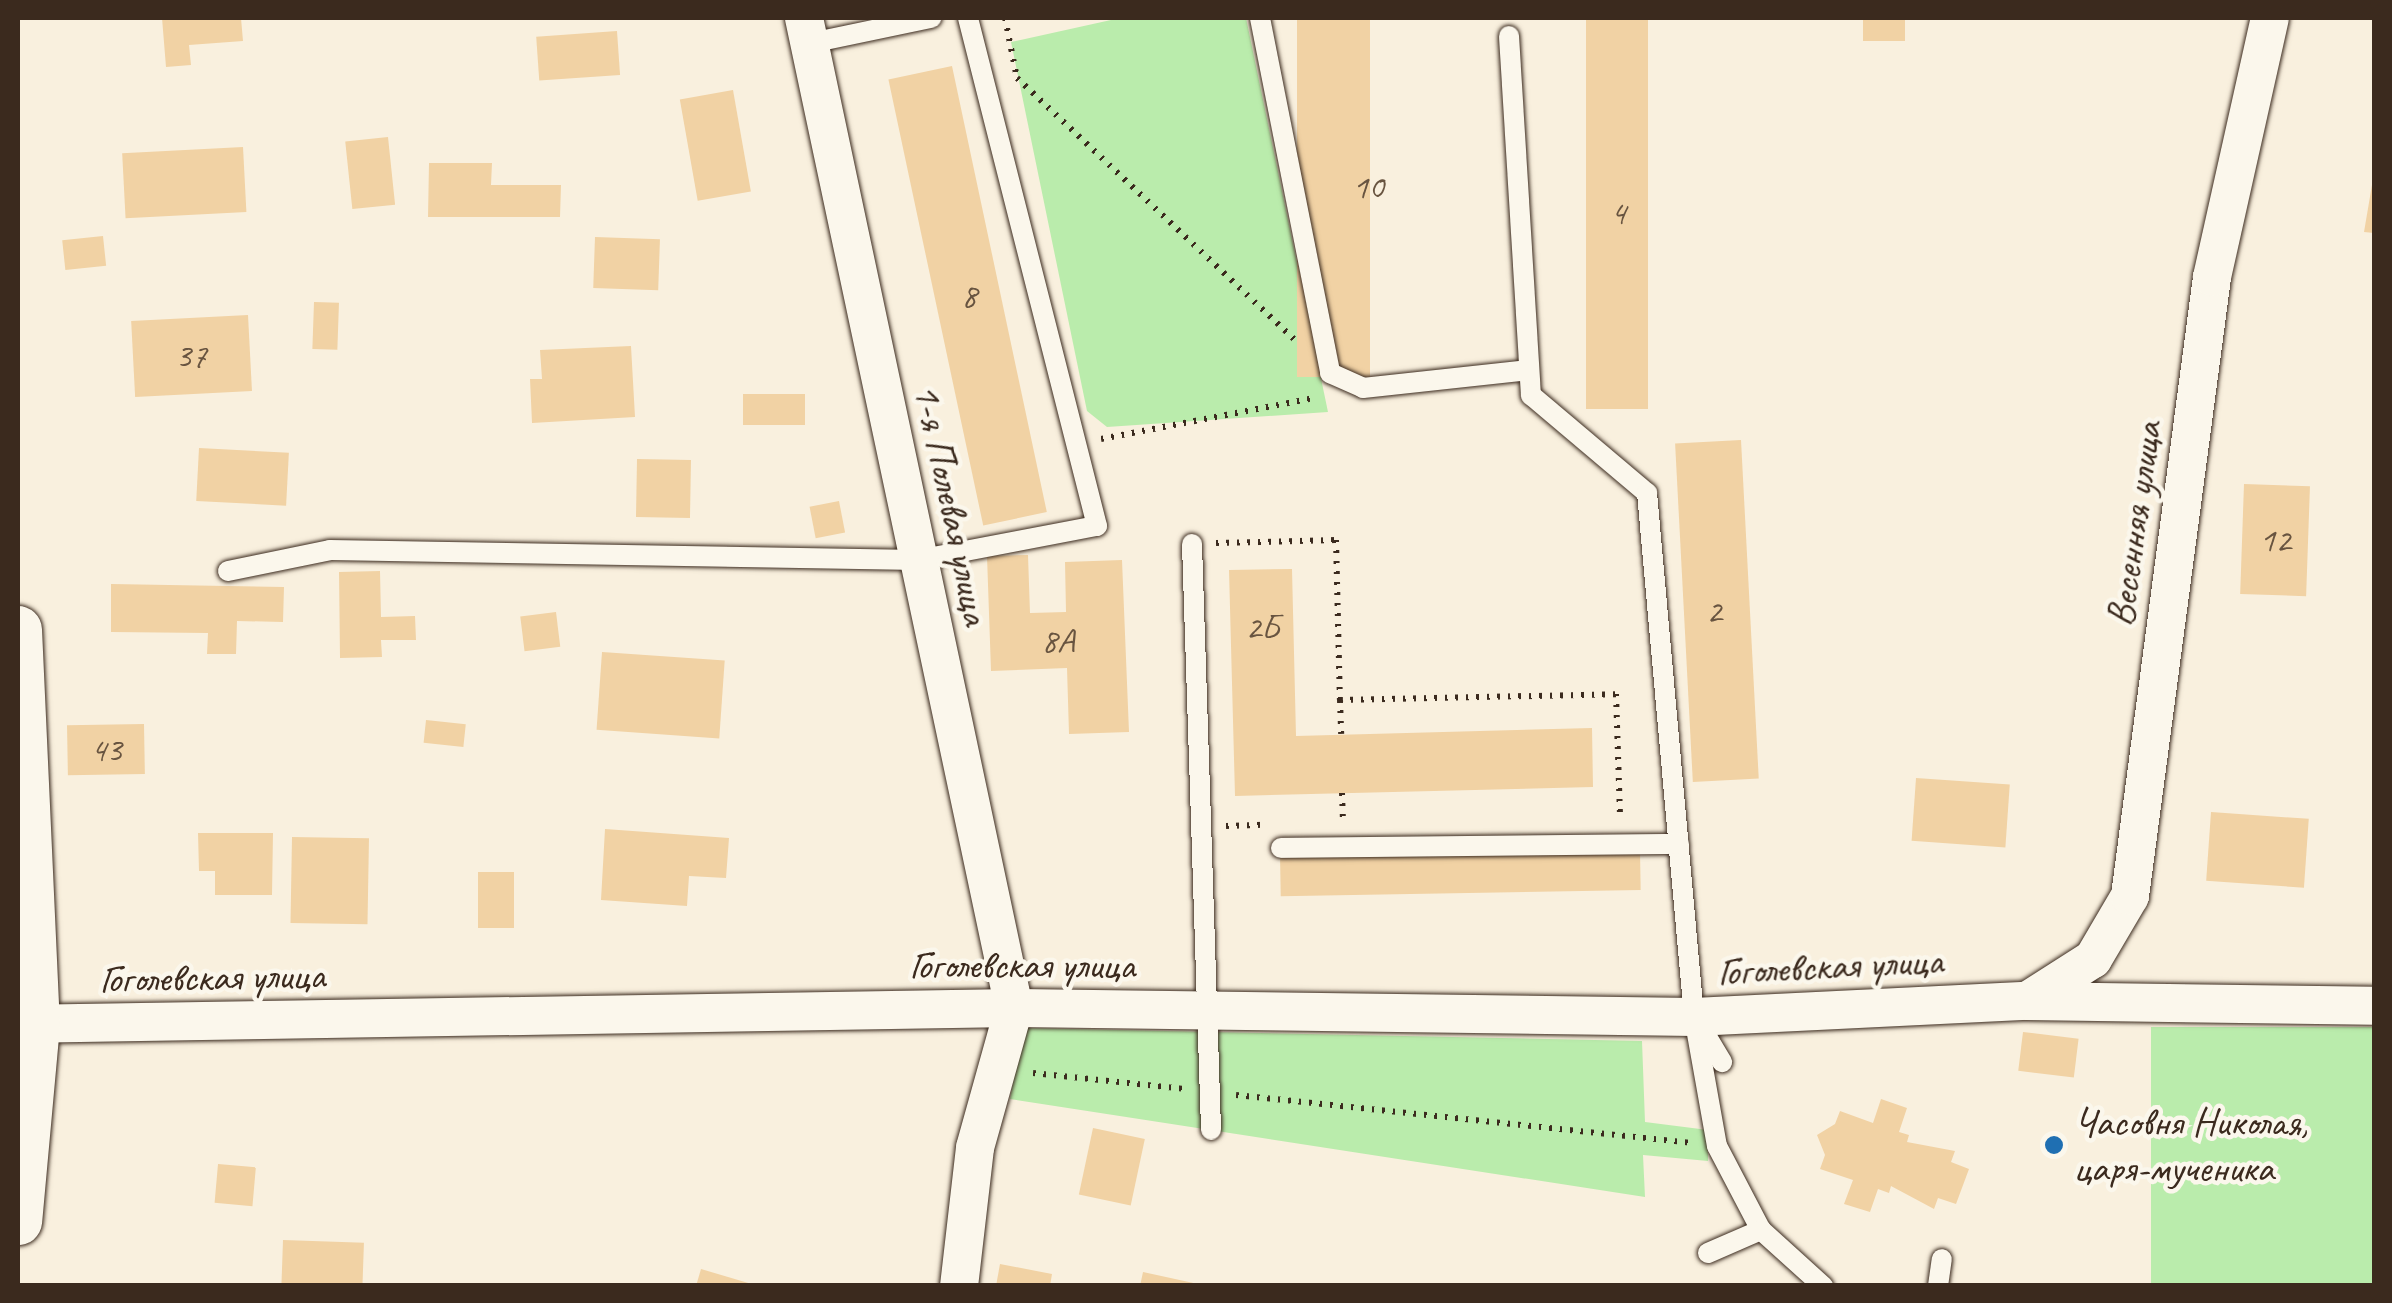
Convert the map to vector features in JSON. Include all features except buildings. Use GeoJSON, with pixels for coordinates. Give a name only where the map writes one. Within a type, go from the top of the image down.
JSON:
{"type":"FeatureCollection","features":[{"type":"Feature","properties":{"kind":"street","name":"Весенняя улица"},"geometry":{"type":"LineString","coordinates":[[2027,1001],[2093,959],[2130,896],[2212,277],[2270,18]]}},
{"type":"Feature","properties":{"kind":"street","name":"1-я Полевая улица"},"geometry":{"type":"LineString","coordinates":[[808,30],[1014,1008]]}},
{"type":"Feature","properties":{"kind":"street"},"geometry":{"type":"LineString","coordinates":[[18,630],[27,1025],[18,1221]]}},
{"type":"Feature","properties":{"kind":"street","name":"Гоголевская улица"},"geometry":{"type":"LineString","coordinates":[[27,1025],[1014,1008],[1694,1017],[2027,1001],[2103,1017],[2374,1006]]}},
{"type":"Feature","properties":{"kind":"street"},"geometry":{"type":"LineString","coordinates":[[959,1286],[975,1148],[1014,1008]]}},
{"type":"Feature","properties":{"kind":"lane"},"geometry":{"type":"LineString","coordinates":[[808,30],[931,18]]}},
{"type":"Feature","properties":{"kind":"lane"},"geometry":{"type":"LineString","coordinates":[[228,571],[330,550],[918,560],[1097,526],[968,18]]}},
{"type":"Feature","properties":{"kind":"lane"},"geometry":{"type":"LineString","coordinates":[[1260,18],[1330,373],[1364,388],[1529,370]]}},
{"type":"Feature","properties":{"kind":"lane"},"geometry":{"type":"LineString","coordinates":[[1508,36],[1530,395],[1648,494],[1694,1017],[1717,1146],[1761,1230],[1823,1286]]}},
{"type":"Feature","properties":{"kind":"lane"},"geometry":{"type":"LineString","coordinates":[[1192,544],[1204,1010],[1211,1130]]}},
{"type":"Feature","properties":{"kind":"lane"},"geometry":{"type":"LineString","coordinates":[[1282,848],[1678,844]]}},
{"type":"Feature","properties":{"kind":"lane"},"geometry":{"type":"LineString","coordinates":[[1694,1017],[1722,1062]]}},
{"type":"Feature","properties":{"kind":"lane"},"geometry":{"type":"LineString","coordinates":[[1708,1253],[1761,1230]]}},
{"type":"Feature","properties":{"kind":"lane"},"geometry":{"type":"LineString","coordinates":[[1938,1286],[1942,1259]]}},
{"type":"Feature","properties":{"kind":"path"},"geometry":{"type":"LineString","coordinates":[[1005,18],[1017,78],[1330,373]]}},
{"type":"Feature","properties":{"kind":"path"},"geometry":{"type":"LineString","coordinates":[[1075,444],[1364,388]]}},
{"type":"Feature","properties":{"kind":"path"},"geometry":{"type":"LineString","coordinates":[[1192,544],[1336,540],[1341,734]]}},
{"type":"Feature","properties":{"kind":"path"},"geometry":{"type":"LineString","coordinates":[[1340,700],[1616,694],[1620,816]]}},
{"type":"Feature","properties":{"kind":"path"},"geometry":{"type":"LineString","coordinates":[[1342,793],[1343,824]]}},
{"type":"Feature","properties":{"kind":"path"},"geometry":{"type":"LineString","coordinates":[[998,1069],[1717,1146]]}},
{"type":"Feature","properties":{"kind":"green space"},"geometry":{"type":"Polygon","coordinates":[[[1120,18],[1246,18],[1328,412],[1107,427],[1087,411],[1011,42],[1120,18]]]}},
{"type":"Feature","properties":{"kind":"green space"},"geometry":{"type":"Polygon","coordinates":[[[2151,1027],[2374,1027],[2374,1285],[2151,1285],[2151,1027]]]}},
{"type":"Feature","properties":{"kind":"green space"},"geometry":{"type":"Polygon","coordinates":[[[1023,1028],[1642,1041],[1645,1122],[1708,1130],[1708,1161],[1643,1155],[1645,1197],[1010,1099],[1023,1028]]]}},
{"type":"Feature","properties":{"kind":"place","name":"Часовня Николая, царя-мученика"},"geometry":{"type":"Point","coordinates":[2054,1145]}}]}
